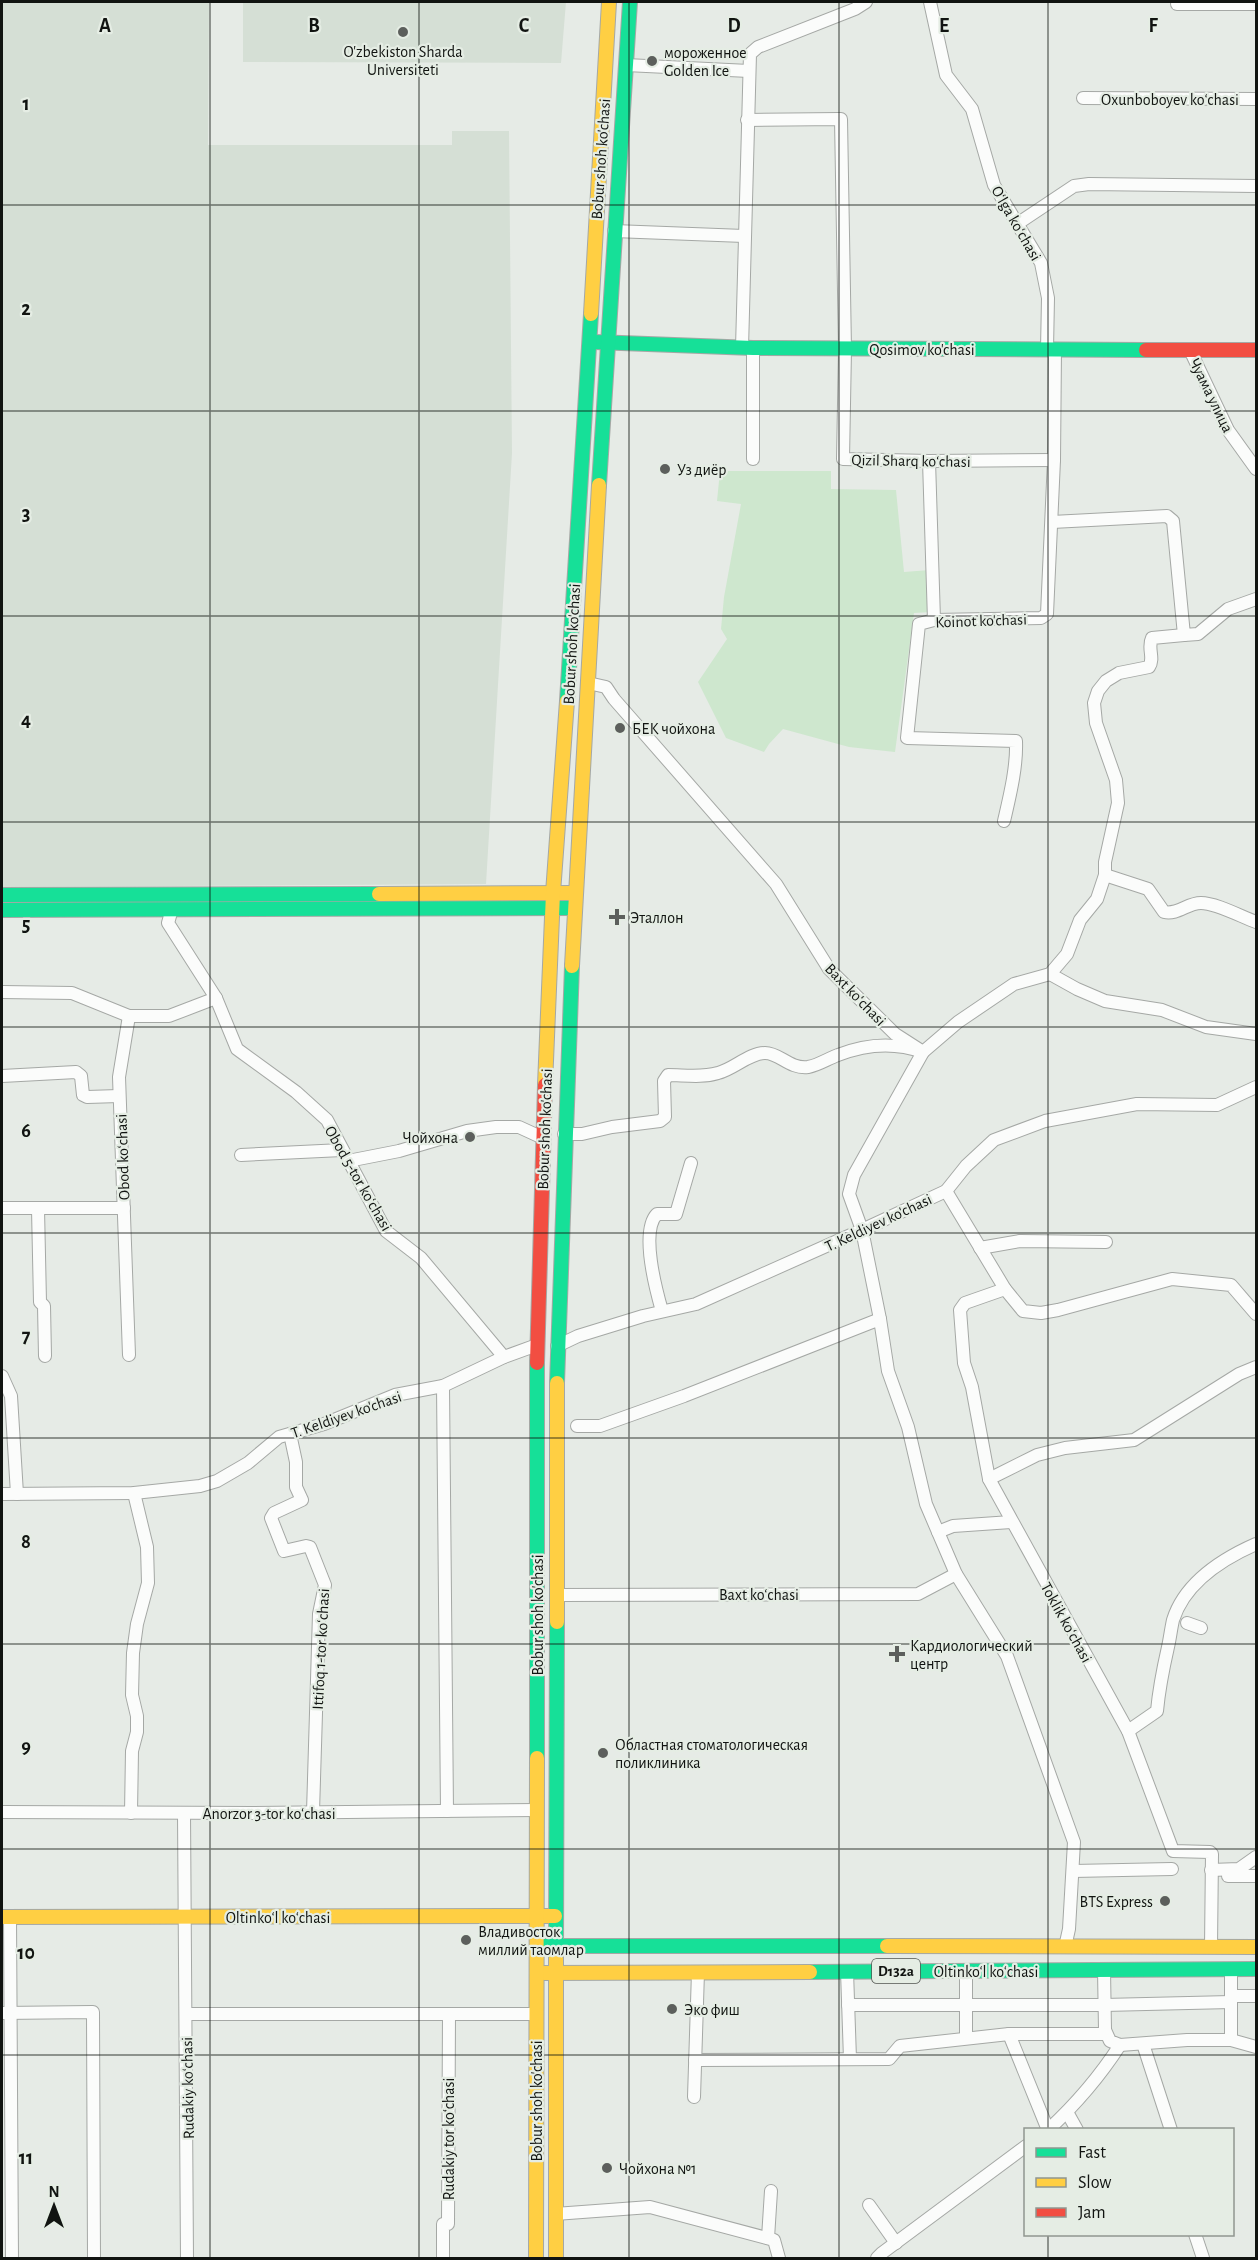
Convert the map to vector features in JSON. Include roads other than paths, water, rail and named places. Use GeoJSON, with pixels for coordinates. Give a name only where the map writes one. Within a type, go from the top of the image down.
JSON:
{"type":"FeatureCollection","features":[{"type":"Feature","properties":{"kind":"main road","name":"Bobur shoh ko'chasi"},"geometry":{"type":"LineString","coordinates":[[536,2259],[537,1345],[543,1138],[552,908],[564,747],[609,2]]}},
{"type":"Feature","properties":{"kind":"main road","name":"Bobur shoh ko'chasi"},"geometry":{"type":"LineString","coordinates":[[556,2259],[557,1346],[574,908],[607,342],[630,2]]}},
{"type":"Feature","properties":{"kind":"main road","name":"Qosimov ko'chasi"},"geometry":{"type":"LineString","coordinates":[[588,342],[748,348],[1257,350]]}},
{"type":"Feature","properties":{"kind":"main road"},"geometry":{"type":"LineString","coordinates":[[2,895],[575,893]]}},
{"type":"Feature","properties":{"kind":"main road"},"geometry":{"type":"LineString","coordinates":[[179,909],[186,894]]}},
{"type":"Feature","properties":{"kind":"main road"},"geometry":{"type":"LineString","coordinates":[[2,910],[574,908]]}},
{"type":"Feature","properties":{"kind":"main road"},"geometry":{"type":"LineString","coordinates":[[536,1916],[563,1962],[582,1973]]}},
{"type":"Feature","properties":{"kind":"main road"},"geometry":{"type":"LineString","coordinates":[[555,1916],[566,1936],[581,1946]]}},
{"type":"Feature","properties":{"kind":"main road","name":"Oltinkoʻl koʻchasi"},"geometry":{"type":"LineString","coordinates":[[6,1917],[555,1916]]}},
{"type":"Feature","properties":{"kind":"main road","name":"Oltinkoʻl koʻchasi"},"geometry":{"type":"LineString","coordinates":[[536,1946],[1257,1947]]}},
{"type":"Feature","properties":{"kind":"main road","name":"Oltinkoʻl koʻchasi"},"geometry":{"type":"LineString","coordinates":[[536,1973],[1257,1969]]}},
{"type":"Feature","properties":{"kind":"street"},"geometry":{"type":"LineString","coordinates":[[753,459],[744,236],[750,54],[758,47],[855,9],[866,2]]}},
{"type":"Feature","properties":{"kind":"street","name":"Oʻlga koʻchasi"},"geometry":{"type":"LineString","coordinates":[[930,2],[946,75],[972,109],[991,176],[1041,263],[1048,297],[1051,349]]}},
{"type":"Feature","properties":{"kind":"street"},"geometry":{"type":"LineString","coordinates":[[1177,4],[1257,4]]}},
{"type":"Feature","properties":{"kind":"street"},"geometry":{"type":"LineString","coordinates":[[626,65],[749,71]]}},
{"type":"Feature","properties":{"kind":"street","name":"Oxunboboyev koʻchasi"},"geometry":{"type":"LineString","coordinates":[[1083,98],[1257,99]]}},
{"type":"Feature","properties":{"kind":"street"},"geometry":{"type":"LineString","coordinates":[[747,120],[841,119],[845,349]]}},
{"type":"Feature","properties":{"kind":"street"},"geometry":{"type":"LineString","coordinates":[[1017,224],[1074,186],[1089,184],[1257,186]]}},
{"type":"Feature","properties":{"kind":"street"},"geometry":{"type":"LineString","coordinates":[[614,231],[744,236]]}},
{"type":"Feature","properties":{"kind":"street","name":"Qizil Sharq koʻchasi"},"geometry":{"type":"LineString","coordinates":[[845,349],[843,459],[1054,460]]}},
{"type":"Feature","properties":{"kind":"street","name":"Koinot ko'chasi"},"geometry":{"type":"LineString","coordinates":[[1004,821],[1012,784],[1016,741],[907,738],[919,624],[933,620],[1041,618],[1047,614],[1054,460],[1051,349]]}},
{"type":"Feature","properties":{"kind":"street","name":"Чуама улица"},"geometry":{"type":"LineString","coordinates":[[1190,350],[1228,430],[1257,469]]}},
{"type":"Feature","properties":{"kind":"street"},"geometry":{"type":"LineString","coordinates":[[929,461],[933,620]]}},
{"type":"Feature","properties":{"kind":"street"},"geometry":{"type":"LineString","coordinates":[[1052,522],[1167,516],[1173,521],[1184,635]]}},
{"type":"Feature","properties":{"kind":"street"},"geometry":{"type":"LineString","coordinates":[[1065,1947],[1069,1929],[1074,1842],[1007,1656],[956,1574],[926,1504],[908,1427],[888,1371],[862,1230],[849,1194],[854,1174],[923,1052],[958,1022],[1014,984],[1050,974],[1067,954],[1080,920],[1097,899],[1105,875],[1105,862],[1118,803],[1116,780],[1096,723],[1094,703],[1098,691],[1106,681],[1119,673],[1149,667],[1152,662],[1150,642],[1152,638],[1198,634],[1228,609],[1257,599]]}},
{"type":"Feature","properties":{"kind":"street","name":"Baxt koʻchasi"},"geometry":{"type":"LineString","coordinates":[[588,683],[606,687],[614,699],[771,877],[829,969],[895,1034],[923,1052]]}},
{"type":"Feature","properties":{"kind":"street"},"geometry":{"type":"LineString","coordinates":[[1105,875],[1148,890],[1164,912],[1175,913],[1191,905],[1204,903],[1257,922]]}},
{"type":"Feature","properties":{"kind":"street","name":"Obod 5-tor koʻchasi"},"geometry":{"type":"LineString","coordinates":[[179,909],[168,922],[216,998],[237,1049],[296,1092],[327,1120],[386,1231],[421,1258],[504,1357]]}},
{"type":"Feature","properties":{"kind":"street"},"geometry":{"type":"LineString","coordinates":[[1050,974],[1105,1001],[1162,1011],[1206,1028],[1257,1034]]}},
{"type":"Feature","properties":{"kind":"street"},"geometry":{"type":"LineString","coordinates":[[2,992],[72,993],[129,1016],[169,1016],[216,998]]}},
{"type":"Feature","properties":{"kind":"street"},"geometry":{"type":"LineString","coordinates":[[119,1096],[119,1077],[129,1016]]}},
{"type":"Feature","properties":{"kind":"street"},"geometry":{"type":"LineString","coordinates":[[564,1134],[582,1134],[612,1127],[660,1121],[665,1117],[664,1082],[668,1075],[717,1074],[762,1053],[771,1054],[790,1065],[803,1067],[818,1064],[849,1051],[883,1045],[900,1045],[923,1052]]}},
{"type":"Feature","properties":{"kind":"street","name":"Obod koʻchasi"},"geometry":{"type":"LineString","coordinates":[[2,1076],[76,1072],[81,1076],[83,1095],[87,1097],[119,1096],[129,1355]]}},
{"type":"Feature","properties":{"kind":"street","name":"T. Keldiyev ko'chasi"},"geometry":{"type":"LineString","coordinates":[[557,1346],[578,1336],[662,1311],[696,1304],[862,1230],[946,1191],[966,1166],[994,1140],[1045,1121],[1137,1104],[1217,1105],[1257,1087]]}},
{"type":"Feature","properties":{"kind":"street"},"geometry":{"type":"LineString","coordinates":[[240,1155],[345,1155],[399,1151],[467,1131],[496,1127],[519,1127],[543,1138]]}},
{"type":"Feature","properties":{"kind":"street"},"geometry":{"type":"LineString","coordinates":[[662,1311],[651,1268],[651,1223],[657,1214],[676,1215],[690,1163]]}},
{"type":"Feature","properties":{"kind":"street"},"geometry":{"type":"LineString","coordinates":[[946,1191],[1005,1289],[1023,1311],[1041,1312],[1081,1304],[1172,1279],[1231,1285],[1257,1314]]}},
{"type":"Feature","properties":{"kind":"street"},"geometry":{"type":"LineString","coordinates":[[2,1208],[124,1208]]}},
{"type":"Feature","properties":{"kind":"street"},"geometry":{"type":"LineString","coordinates":[[38,1209],[40,1302],[44,1306],[45,1356]]}},
{"type":"Feature","properties":{"kind":"street"},"geometry":{"type":"LineString","coordinates":[[980,1248],[1020,1241],[1106,1242]]}},
{"type":"Feature","properties":{"kind":"street","name":"Toklik koʻchasi"},"geometry":{"type":"LineString","coordinates":[[1005,1289],[965,1303],[960,1310],[964,1363],[972,1387],[989,1479],[1128,1731],[1173,1851],[1210,1852],[1212,1854],[1211,1873]]}},
{"type":"Feature","properties":{"kind":"street"},"geometry":{"type":"LineString","coordinates":[[577,1426],[600,1426],[684,1396],[880,1319]]}},
{"type":"Feature","properties":{"kind":"street","name":"T. Keldiyev ko'chasi"},"geometry":{"type":"LineString","coordinates":[[2,1494],[134,1493],[200,1486],[217,1481],[248,1463],[279,1437],[324,1424],[395,1395],[443,1386],[504,1357],[537,1345]]}},
{"type":"Feature","properties":{"kind":"street"},"geometry":{"type":"LineString","coordinates":[[989,1479],[1037,1455],[1065,1448],[1134,1440],[1221,1385],[1257,1367]]}},
{"type":"Feature","properties":{"kind":"street"},"geometry":{"type":"LineString","coordinates":[[2,1376],[11,1396],[17,1494]]}},
{"type":"Feature","properties":{"kind":"street"},"geometry":{"type":"LineString","coordinates":[[443,1386],[447,1811]]}},
{"type":"Feature","properties":{"kind":"street","name":"Ittifoq 1-tor koʻchasi"},"geometry":{"type":"LineString","coordinates":[[290,1434],[296,1462],[296,1487],[302,1500],[274,1513],[271,1518],[284,1551],[310,1547],[325,1586],[320,1614],[314,1812]]}},
{"type":"Feature","properties":{"kind":"street"},"geometry":{"type":"LineString","coordinates":[[131,1813],[132,1751],[137,1732],[137,1716],[132,1695],[133,1653],[137,1624],[148,1582],[147,1547],[134,1493]]}},
{"type":"Feature","properties":{"kind":"street"},"geometry":{"type":"LineString","coordinates":[[938,1532],[953,1526],[1011,1522]]}},
{"type":"Feature","properties":{"kind":"street"},"geometry":{"type":"LineString","coordinates":[[1128,1731],[1157,1711],[1160,1678],[1189,1591],[1207,1572],[1233,1554],[1257,1544]]}},
{"type":"Feature","properties":{"kind":"street","name":"Baxt koʻchasi"},"geometry":{"type":"LineString","coordinates":[[557,1595],[918,1594],[956,1574]]}},
{"type":"Feature","properties":{"kind":"street"},"geometry":{"type":"LineString","coordinates":[[1180,1621],[1201,1628]]}},
{"type":"Feature","properties":{"kind":"street","name":"Anorzor 3-tor koʻchasi"},"geometry":{"type":"LineString","coordinates":[[2,1812],[537,1810]]}},
{"type":"Feature","properties":{"kind":"street","name":"Rudakiy koʻchasi"},"geometry":{"type":"LineString","coordinates":[[184,1813],[187,2259]]}},
{"type":"Feature","properties":{"kind":"street"},"geometry":{"type":"LineString","coordinates":[[1211,1873],[1239,1869],[1257,1857]]}},
{"type":"Feature","properties":{"kind":"street"},"geometry":{"type":"LineString","coordinates":[[1073,1871],[1172,1869]]}},
{"type":"Feature","properties":{"kind":"street"},"geometry":{"type":"LineString","coordinates":[[1211,1873],[1257,1876]]}},
{"type":"Feature","properties":{"kind":"street"},"geometry":{"type":"LineString","coordinates":[[1211,1873],[1211,1947]]}},
{"type":"Feature","properties":{"kind":"street"},"geometry":{"type":"LineString","coordinates":[[6,1917],[12,2259]]}},
{"type":"Feature","properties":{"kind":"street"},"geometry":{"type":"LineString","coordinates":[[1231,1969],[1231,2040]]}},
{"type":"Feature","properties":{"kind":"street"},"geometry":{"type":"LineString","coordinates":[[1104,1970],[1105,2034],[1110,2041],[1120,2045],[1187,2040],[1231,2040],[1257,2046]]}},
{"type":"Feature","properties":{"kind":"street"},"geometry":{"type":"LineString","coordinates":[[847,1971],[850,2059]]}},
{"type":"Feature","properties":{"kind":"street"},"geometry":{"type":"LineString","coordinates":[[966,1971],[966,2038]]}},
{"type":"Feature","properties":{"kind":"street"},"geometry":{"type":"LineString","coordinates":[[694,2097],[698,1972]]}},
{"type":"Feature","properties":{"kind":"street"},"geometry":{"type":"LineString","coordinates":[[848,2005],[1104,2005],[1231,2000],[1257,1996]]}},
{"type":"Feature","properties":{"kind":"street"},"geometry":{"type":"LineString","coordinates":[[6,2012],[93,2012],[94,2259]]}},
{"type":"Feature","properties":{"kind":"street"},"geometry":{"type":"LineString","coordinates":[[186,2014],[536,2014]]}},
{"type":"Feature","properties":{"kind":"street","name":"Rudakiy tor koʻchasi"},"geometry":{"type":"LineString","coordinates":[[443,2259],[443,2224],[448,2224],[449,2014]]}},
{"type":"Feature","properties":{"kind":"street"},"geometry":{"type":"LineString","coordinates":[[695,2060],[889,2059],[900,2046],[966,2038],[1009,2034],[1105,2034]]}},
{"type":"Feature","properties":{"kind":"street"},"geometry":{"type":"LineString","coordinates":[[1009,2034],[1047,2128]]}},
{"type":"Feature","properties":{"kind":"street"},"geometry":{"type":"LineString","coordinates":[[1143,2044],[1170,2128]]}},
{"type":"Feature","properties":{"kind":"street"},"geometry":{"type":"LineString","coordinates":[[1050,2128],[1067,2112],[1120,2045]]}},
{"type":"Feature","properties":{"kind":"street"},"geometry":{"type":"LineString","coordinates":[[1067,2112],[1076,2128]]}},
{"type":"Feature","properties":{"kind":"street"},"geometry":{"type":"LineString","coordinates":[[877,2259],[1024,2147]]}},
{"type":"Feature","properties":{"kind":"street"},"geometry":{"type":"LineString","coordinates":[[768,2238],[771,2191]]}},
{"type":"Feature","properties":{"kind":"street"},"geometry":{"type":"LineString","coordinates":[[869,2205],[896,2243]]}},
{"type":"Feature","properties":{"kind":"street"},"geometry":{"type":"LineString","coordinates":[[555,2214],[650,2207],[774,2240],[779,2259]]}},
{"type":"Feature","properties":{"kind":"street"},"geometry":{"type":"LineString","coordinates":[[1196,2236],[1203,2259]]}},
{"type":"Feature","properties":{"kind":"place","name":"O'zbekiston Sharda Universiteti"},"geometry":{"type":"Point","coordinates":[403,32]}},
{"type":"Feature","properties":{"kind":"place","name":"мороженное Golden Ice"},"geometry":{"type":"Point","coordinates":[652,61]}},
{"type":"Feature","properties":{"kind":"place","name":"Уз диёр"},"geometry":{"type":"Point","coordinates":[665,469]}},
{"type":"Feature","properties":{"kind":"place","name":"БЕК чойхона"},"geometry":{"type":"Point","coordinates":[620,728]}},
{"type":"Feature","properties":{"kind":"place","name":"Эталлон"},"geometry":{"type":"Point","coordinates":[617,917]}},
{"type":"Feature","properties":{"kind":"place","name":"Чойхона"},"geometry":{"type":"Point","coordinates":[470,1137]}},
{"type":"Feature","properties":{"kind":"place","name":"Кардиологический центр"},"geometry":{"type":"Point","coordinates":[897,1654]}},
{"type":"Feature","properties":{"kind":"place","name":"Областная стоматологическая поликлиника"},"geometry":{"type":"Point","coordinates":[603,1753]}},
{"type":"Feature","properties":{"kind":"place","name":"BTS Express"},"geometry":{"type":"Point","coordinates":[1165,1901]}},
{"type":"Feature","properties":{"kind":"place","name":"Владивосток миллий таомлар"},"geometry":{"type":"Point","coordinates":[466,1940]}},
{"type":"Feature","properties":{"kind":"place","name":"Эко фиш"},"geometry":{"type":"Point","coordinates":[672,2009]}},
{"type":"Feature","properties":{"kind":"place","name":"Чойхона №1"},"geometry":{"type":"Point","coordinates":[607,2168]}}]}
